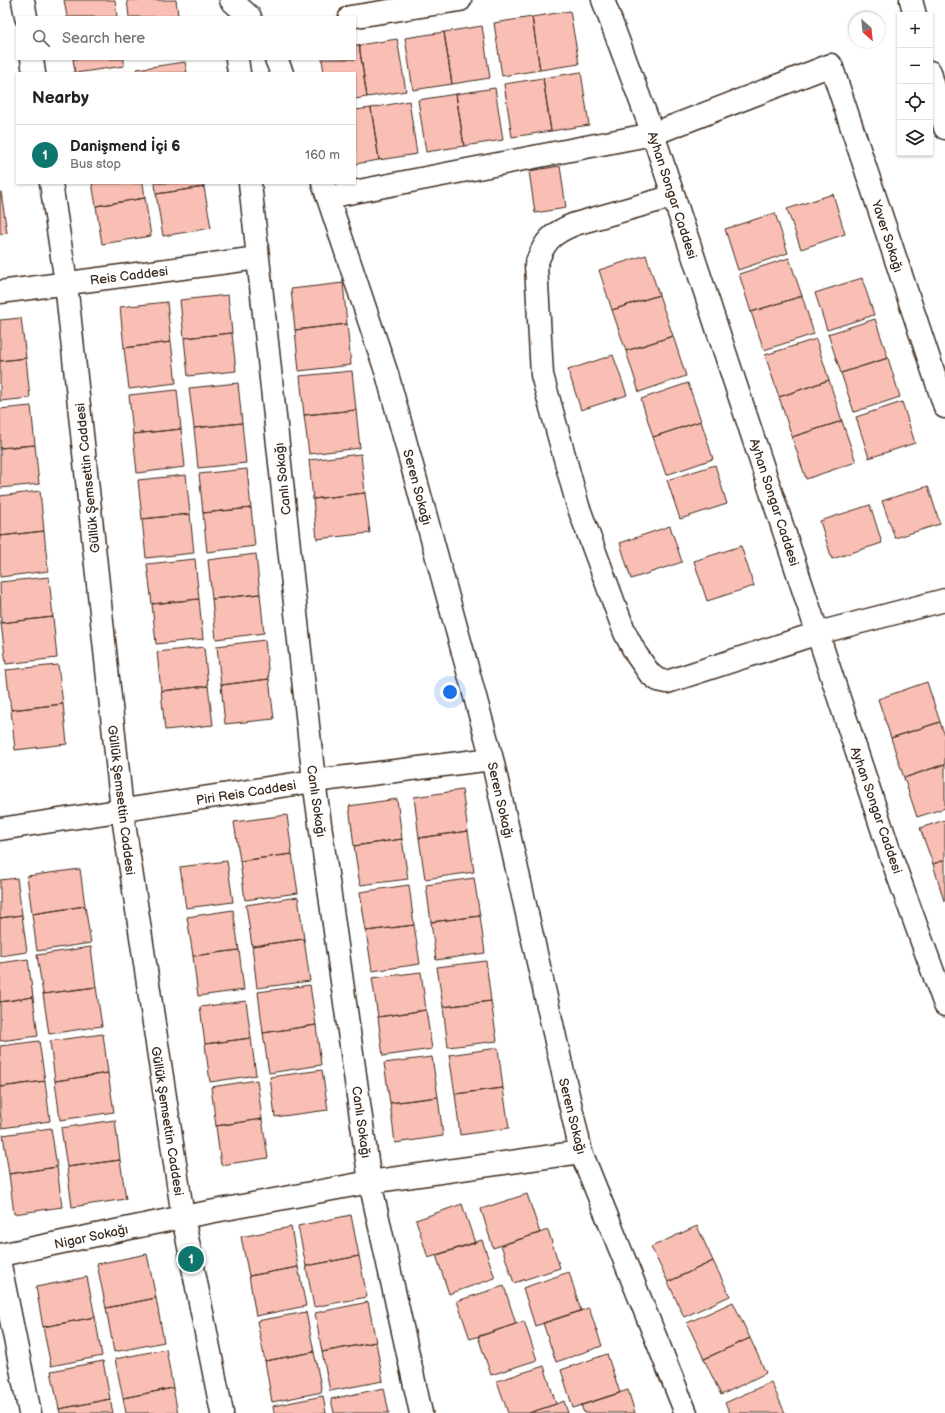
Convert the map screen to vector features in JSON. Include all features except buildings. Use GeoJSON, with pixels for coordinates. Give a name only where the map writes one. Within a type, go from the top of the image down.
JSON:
{"type":"FeatureCollection","features":[{"type":"Feature","properties":{"kind":"street"},"geometry":{"type":"LineString","coordinates":[[23,0],[26,16]]}},
{"type":"Feature","properties":{"kind":"street"},"geometry":{"type":"LineString","coordinates":[[231,0],[233,16]]}},
{"type":"Feature","properties":{"kind":"street"},"geometry":{"type":"LineString","coordinates":[[231,0],[249,16]]}},
{"type":"Feature","properties":{"kind":"street"},"geometry":{"type":"LineString","coordinates":[[356,16],[460,0]]}},
{"type":"Feature","properties":{"kind":"street","name":"Ayhan Songar Caddesi"},"geometry":{"type":"LineString","coordinates":[[603,0],[653,134],[892,859],[945,1005]]}},
{"type":"Feature","properties":{"kind":"street"},"geometry":{"type":"LineString","coordinates":[[911,0],[914,12]]}},
{"type":"Feature","properties":{"kind":"street"},"geometry":{"type":"LineString","coordinates":[[32,60],[34,72]]}},
{"type":"Feature","properties":{"kind":"street"},"geometry":{"type":"LineString","coordinates":[[237,60],[239,72]]}},
{"type":"Feature","properties":{"kind":"street"},"geometry":{"type":"LineString","coordinates":[[276,60],[282,72]]}},
{"type":"Feature","properties":{"kind":"street","name":"Yaver Sokağı"},"geometry":{"type":"LineString","coordinates":[[653,134],[831,65],[945,408]]}},
{"type":"Feature","properties":{"kind":"street"},"geometry":{"type":"LineString","coordinates":[[933,83],[945,128]]}},
{"type":"Feature","properties":{"kind":"street"},"geometry":{"type":"LineString","coordinates":[[326,190],[653,134]]}},
{"type":"Feature","properties":{"kind":"street","name":"Güllük Şemsettin Caddesi"},"geometry":{"type":"LineString","coordinates":[[51,184],[66,284],[122,810],[183,1217],[222,1413]]}},
{"type":"Feature","properties":{"kind":"street","name":"Canlı Sokağı"},"geometry":{"type":"LineString","coordinates":[[250,184],[314,782],[370,1182],[421,1413]]}},
{"type":"Feature","properties":{"kind":"street","name":"Seren Sokağı"},"geometry":{"type":"LineString","coordinates":[[326,190],[387,374],[492,760],[581,1152],[686,1413]]}},
{"type":"Feature","properties":{"kind":"street"},"geometry":{"type":"LineString","coordinates":[[674,196],[561,229],[549,238],[541,250],[536,265],[542,375],[578,506],[626,633],[636,654],[650,674],[658,680],[667,682],[818,633],[945,600]]}},
{"type":"Feature","properties":{"kind":"street","name":"Reis Caddesi"},"geometry":{"type":"LineString","coordinates":[[0,292],[258,258]]}},
{"type":"Feature","properties":{"kind":"street","name":"Piri Reis Caddesi"},"geometry":{"type":"LineString","coordinates":[[0,829],[314,782],[492,760]]}},
{"type":"Feature","properties":{"kind":"street","name":"Nigar Sokağı"},"geometry":{"type":"LineString","coordinates":[[0,1255],[183,1217],[370,1182],[581,1152]]}},
{"type":"Feature","properties":{"kind":"street"},"geometry":{"type":"LineString","coordinates":[[0,1265],[30,1413]]}},
{"type":"Feature","properties":{"kind":"place","name":"Danişmend İçi 6"},"geometry":{"type":"Point","coordinates":[191,1259]}}]}
